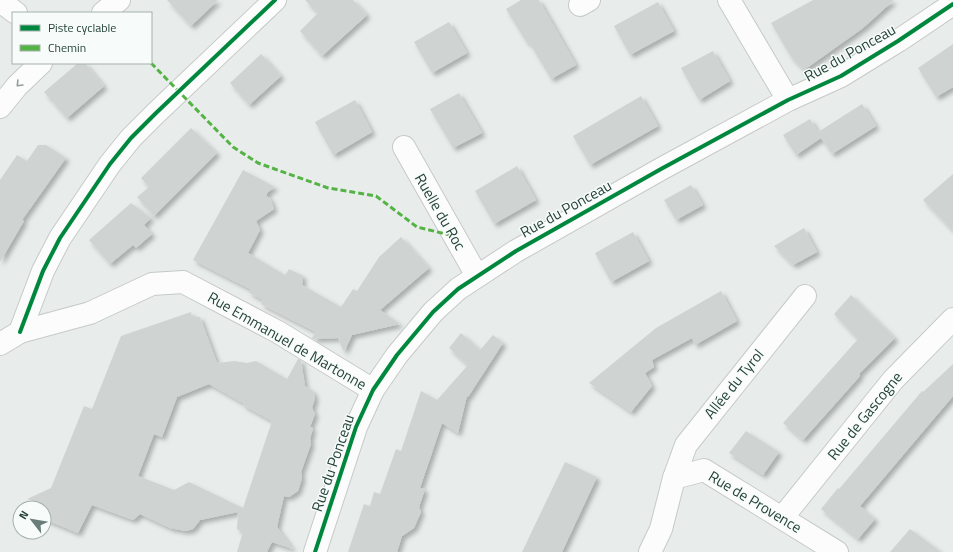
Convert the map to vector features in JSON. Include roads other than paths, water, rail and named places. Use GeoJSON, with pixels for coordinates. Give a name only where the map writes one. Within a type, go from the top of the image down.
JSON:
{"type":"FeatureCollection","features":[{"type":"Feature","properties":{"kind":"street"},"geometry":{"type":"LineString","coordinates":[[104,12],[118,0]]}},
{"type":"Feature","properties":{"kind":"street"},"geometry":{"type":"LineString","coordinates":[[20,332],[43,271],[60,238],[110,164],[156,113],[275,0]]}},
{"type":"Feature","properties":{"kind":"street"},"geometry":{"type":"LineString","coordinates":[[729,0],[788,100]]}},
{"type":"Feature","properties":{"kind":"street"},"geometry":{"type":"LineString","coordinates":[[0,1],[15,12]]}},
{"type":"Feature","properties":{"kind":"street","name":"Rue du Ponceau"},"geometry":{"type":"LineString","coordinates":[[315,552],[356,427],[374,390],[397,355],[433,312],[458,289],[516,251],[661,169],[788,100],[841,76],[898,41],[953,4]]}},
{"type":"Feature","properties":{"kind":"street"},"geometry":{"type":"LineString","coordinates":[[0,107],[17,86],[40,64]]}},
{"type":"Feature","properties":{"kind":"street","name":"Ruelle du Roc"},"geometry":{"type":"LineString","coordinates":[[404,147],[477,276]]}},
{"type":"Feature","properties":{"kind":"street","name":"Rue Emmanuel de Martonne"},"geometry":{"type":"LineString","coordinates":[[0,344],[20,332],[90,313],[152,284],[183,282],[278,332],[374,390]]}},
{"type":"Feature","properties":{"kind":"street","name":"Allée du Tyrol"},"geometry":{"type":"LineString","coordinates":[[674,478],[686,445],[805,296]]}},
{"type":"Feature","properties":{"kind":"street","name":"Rue de Gascogne"},"geometry":{"type":"LineString","coordinates":[[782,518],[893,380],[953,319]]}},
{"type":"Feature","properties":{"kind":"street","name":"Rue de Provence"},"geometry":{"type":"LineString","coordinates":[[674,478],[704,470],[837,552]]}},
{"type":"Feature","properties":{"kind":"street"},"geometry":{"type":"LineString","coordinates":[[650,552],[661,529],[674,478]]}}]}
